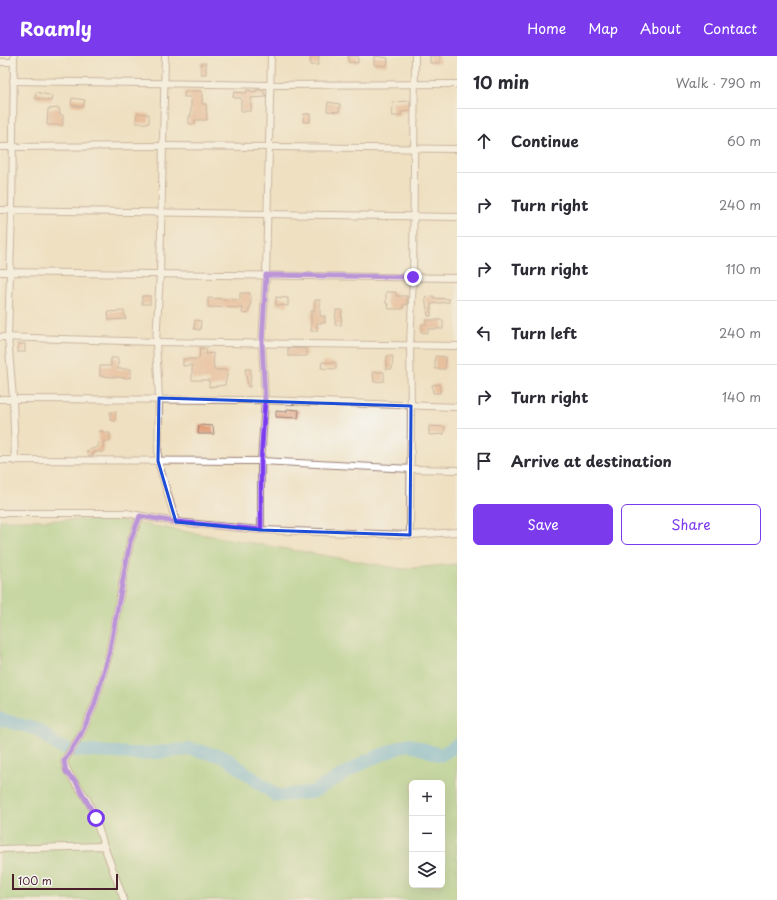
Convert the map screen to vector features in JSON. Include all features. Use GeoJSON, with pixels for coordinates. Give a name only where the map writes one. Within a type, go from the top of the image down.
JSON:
{"type":"FeatureCollection","features":[{"type":"Feature","properties":{"kind":"street"},"geometry":{"type":"LineString","coordinates":[[165,56],[162,212],[156,342],[159,398],[158,461],[176,522]]}},
{"type":"Feature","properties":{"kind":"street"},"geometry":{"type":"LineString","coordinates":[[261,530],[261,461],[265,400],[262,343],[268,214],[271,56]]}},
{"type":"Feature","properties":{"kind":"street"},"geometry":{"type":"LineString","coordinates":[[410,536],[410,346],[413,277],[415,56]]}},
{"type":"Feature","properties":{"kind":"street"},"geometry":{"type":"LineString","coordinates":[[0,62],[14,59],[11,147],[12,210],[8,337],[13,399],[15,461]]}},
{"type":"Feature","properties":{"kind":"street"},"geometry":{"type":"LineString","coordinates":[[13,81],[270,85],[415,83],[457,84]]}},
{"type":"Feature","properties":{"kind":"street"},"geometry":{"type":"LineString","coordinates":[[0,147],[164,146],[457,149]]}},
{"type":"Feature","properties":{"kind":"street"},"geometry":{"type":"LineString","coordinates":[[0,210],[457,216]]}},
{"type":"Feature","properties":{"kind":"street"},"geometry":{"type":"LineString","coordinates":[[0,272],[457,278]]}},
{"type":"Feature","properties":{"kind":"street"},"geometry":{"type":"LineString","coordinates":[[0,337],[156,342],[457,346]]}},
{"type":"Feature","properties":{"kind":"street"},"geometry":{"type":"LineString","coordinates":[[0,400],[159,398],[265,400],[457,407]]}},
{"type":"Feature","properties":{"kind":"street"},"geometry":{"type":"LineString","coordinates":[[0,460],[261,461],[457,470]]}},
{"type":"Feature","properties":{"kind":"street"},"geometry":{"type":"LineString","coordinates":[[0,513],[126,513],[176,522],[261,530],[410,536],[457,532]]}},
{"type":"Feature","properties":{"kind":"street"},"geometry":{"type":"LineString","coordinates":[[124,900],[104,846],[96,818],[76,782],[66,772],[64,761],[81,734],[94,706],[109,654],[130,542],[140,516]]}},
{"type":"Feature","properties":{"kind":"street"},"geometry":{"type":"LineString","coordinates":[[0,849],[104,846]]}},
{"type":"Feature","properties":{"kind":"highlighted area"},"geometry":{"type":"Polygon","coordinates":[[[159,398],[411,406],[410,535],[261,530],[176,522],[158,461],[159,398]]]}},
{"type":"Feature","properties":{"kind":"green space"},"geometry":{"type":"Polygon","coordinates":[[[0,520],[119,520],[402,569],[457,564],[457,900],[0,900],[0,520]]]}},
{"type":"Feature","properties":{"kind":"building"},"geometry":{"type":"Polygon","coordinates":[[[311,56],[319,56],[318,65],[310,65],[311,56]]]}},
{"type":"Feature","properties":{"kind":"building"},"geometry":{"type":"Polygon","coordinates":[[[348,56],[358,56],[358,63],[348,62],[348,56]]]}},
{"type":"Feature","properties":{"kind":"building"},"geometry":{"type":"Polygon","coordinates":[[[374,56],[388,58],[387,66],[374,65],[374,56]]]}},
{"type":"Feature","properties":{"kind":"building"},"geometry":{"type":"Polygon","coordinates":[[[430,56],[440,56],[440,63],[430,63],[430,56]]]}},
{"type":"Feature","properties":{"kind":"building"},"geometry":{"type":"Polygon","coordinates":[[[201,63],[206,63],[206,74],[201,74],[201,63]]]}},
{"type":"Feature","properties":{"kind":"building"},"geometry":{"type":"Polygon","coordinates":[[[247,90],[256,92],[256,90],[263,90],[266,97],[251,98],[251,111],[241,111],[241,98],[233,98],[234,92],[246,93],[247,90]]]}},
{"type":"Feature","properties":{"kind":"building"},"geometry":{"type":"Polygon","coordinates":[[[185,91],[202,91],[202,104],[206,104],[207,120],[195,120],[195,124],[189,124],[189,116],[191,116],[191,100],[190,97],[184,97],[185,91]]]}},
{"type":"Feature","properties":{"kind":"building"},"geometry":{"type":"Polygon","coordinates":[[[36,92],[52,96],[51,101],[35,98],[36,92]]]}},
{"type":"Feature","properties":{"kind":"building"},"geometry":{"type":"Polygon","coordinates":[[[72,98],[85,100],[83,107],[71,105],[72,98]]]}},
{"type":"Feature","properties":{"kind":"building"},"geometry":{"type":"Polygon","coordinates":[[[410,101],[410,111],[401,112],[401,116],[392,116],[393,102],[410,101]]]}},
{"type":"Feature","properties":{"kind":"building"},"geometry":{"type":"Polygon","coordinates":[[[328,102],[340,104],[339,112],[327,111],[328,102]]]}},
{"type":"Feature","properties":{"kind":"building"},"geometry":{"type":"Polygon","coordinates":[[[59,108],[60,115],[63,115],[63,125],[47,125],[48,109],[59,108]]]}},
{"type":"Feature","properties":{"kind":"building"},"geometry":{"type":"Polygon","coordinates":[[[137,113],[149,114],[149,123],[136,123],[137,113]]]}},
{"type":"Feature","properties":{"kind":"building"},"geometry":{"type":"Polygon","coordinates":[[[304,114],[310,114],[310,122],[303,122],[304,114]]]}},
{"type":"Feature","properties":{"kind":"building"},"geometry":{"type":"Polygon","coordinates":[[[386,292],[396,292],[396,296],[407,296],[407,305],[403,305],[403,309],[389,309],[388,304],[386,304],[386,292]]]}},
{"type":"Feature","properties":{"kind":"building"},"geometry":{"type":"Polygon","coordinates":[[[240,293],[250,293],[251,302],[248,314],[242,313],[243,308],[208,307],[208,298],[240,300],[240,293]]]}},
{"type":"Feature","properties":{"kind":"building"},"geometry":{"type":"Polygon","coordinates":[[[142,296],[150,296],[150,304],[142,304],[142,296]]]}},
{"type":"Feature","properties":{"kind":"building"},"geometry":{"type":"Polygon","coordinates":[[[434,296],[434,298],[449,299],[449,302],[431,304],[431,316],[428,316],[425,297],[434,296]]]}},
{"type":"Feature","properties":{"kind":"building"},"geometry":{"type":"Polygon","coordinates":[[[276,297],[288,298],[288,306],[276,305],[276,297]]]}},
{"type":"Feature","properties":{"kind":"building"},"geometry":{"type":"Polygon","coordinates":[[[315,300],[320,300],[320,316],[325,316],[325,323],[317,323],[317,331],[311,331],[311,311],[314,311],[315,300]]]}},
{"type":"Feature","properties":{"kind":"building"},"geometry":{"type":"Polygon","coordinates":[[[336,310],[342,310],[341,325],[335,325],[336,310]]]}},
{"type":"Feature","properties":{"kind":"building"},"geometry":{"type":"Polygon","coordinates":[[[124,311],[126,319],[109,320],[108,312],[124,311]]]}},
{"type":"Feature","properties":{"kind":"building"},"geometry":{"type":"Polygon","coordinates":[[[195,320],[201,321],[200,330],[194,329],[195,320]]]}},
{"type":"Feature","properties":{"kind":"building"},"geometry":{"type":"Polygon","coordinates":[[[426,320],[443,320],[443,329],[428,329],[428,333],[421,332],[422,324],[426,324],[426,320]]]}},
{"type":"Feature","properties":{"kind":"building"},"geometry":{"type":"Polygon","coordinates":[[[18,344],[25,344],[25,352],[18,352],[18,344]]]}},
{"type":"Feature","properties":{"kind":"building"},"geometry":{"type":"Polygon","coordinates":[[[200,348],[207,349],[206,354],[213,353],[214,370],[228,370],[225,385],[209,387],[209,380],[192,380],[192,365],[183,366],[183,359],[199,359],[200,348]]]}},
{"type":"Feature","properties":{"kind":"building"},"geometry":{"type":"Polygon","coordinates":[[[288,348],[307,349],[307,356],[288,356],[288,348]]]}},
{"type":"Feature","properties":{"kind":"building"},"geometry":{"type":"Polygon","coordinates":[[[387,356],[393,356],[392,369],[386,369],[387,356]]]}},
{"type":"Feature","properties":{"kind":"building"},"geometry":{"type":"Polygon","coordinates":[[[435,356],[446,357],[445,369],[435,369],[435,356]]]}},
{"type":"Feature","properties":{"kind":"building"},"geometry":{"type":"Polygon","coordinates":[[[111,358],[118,358],[118,369],[131,369],[131,377],[100,376],[100,366],[111,366],[111,358]]]}},
{"type":"Feature","properties":{"kind":"building"},"geometry":{"type":"Polygon","coordinates":[[[322,362],[336,363],[336,369],[321,368],[322,362]]]}},
{"type":"Feature","properties":{"kind":"building"},"geometry":{"type":"Polygon","coordinates":[[[245,369],[251,369],[250,387],[248,387],[245,369]]]}},
{"type":"Feature","properties":{"kind":"building"},"geometry":{"type":"Polygon","coordinates":[[[373,372],[384,372],[384,381],[374,382],[373,372]]]}},
{"type":"Feature","properties":{"kind":"building"},"geometry":{"type":"Polygon","coordinates":[[[440,384],[440,393],[433,393],[432,385],[440,384]]]}},
{"type":"Feature","properties":{"kind":"building"},"geometry":{"type":"Polygon","coordinates":[[[287,409],[299,410],[298,418],[276,417],[276,411],[287,412],[287,409]]]}},
{"type":"Feature","properties":{"kind":"building"},"geometry":{"type":"Polygon","coordinates":[[[110,412],[116,412],[115,421],[110,420],[110,412]]]}},
{"type":"Feature","properties":{"kind":"building"},"geometry":{"type":"Polygon","coordinates":[[[199,425],[213,426],[214,434],[198,434],[199,425]]]}},
{"type":"Feature","properties":{"kind":"building"},"geometry":{"type":"Polygon","coordinates":[[[429,426],[445,427],[444,434],[429,435],[429,426]]]}},
{"type":"Feature","properties":{"kind":"building"},"geometry":{"type":"Polygon","coordinates":[[[99,431],[103,431],[103,433],[110,433],[110,441],[103,442],[104,452],[94,452],[94,454],[89,456],[86,451],[98,447],[99,431]]]}},
{"type":"Feature","properties":{"kind":"waterway"},"geometry":{"type":"LineString","coordinates":[[0,719],[39,730],[58,746],[70,750],[141,754],[191,749],[225,757],[277,796],[313,792],[366,761],[408,744],[441,755],[457,745]]}},
{"type":"Feature","properties":{"kind":"route"},"geometry":{"type":"LineString","coordinates":[[96,818],[76,782],[66,772],[64,761],[81,734],[94,706],[109,654],[120,603],[130,542],[140,516],[176,522],[261,530],[261,461],[265,400],[262,343],[266,275],[413,277]]}}]}
